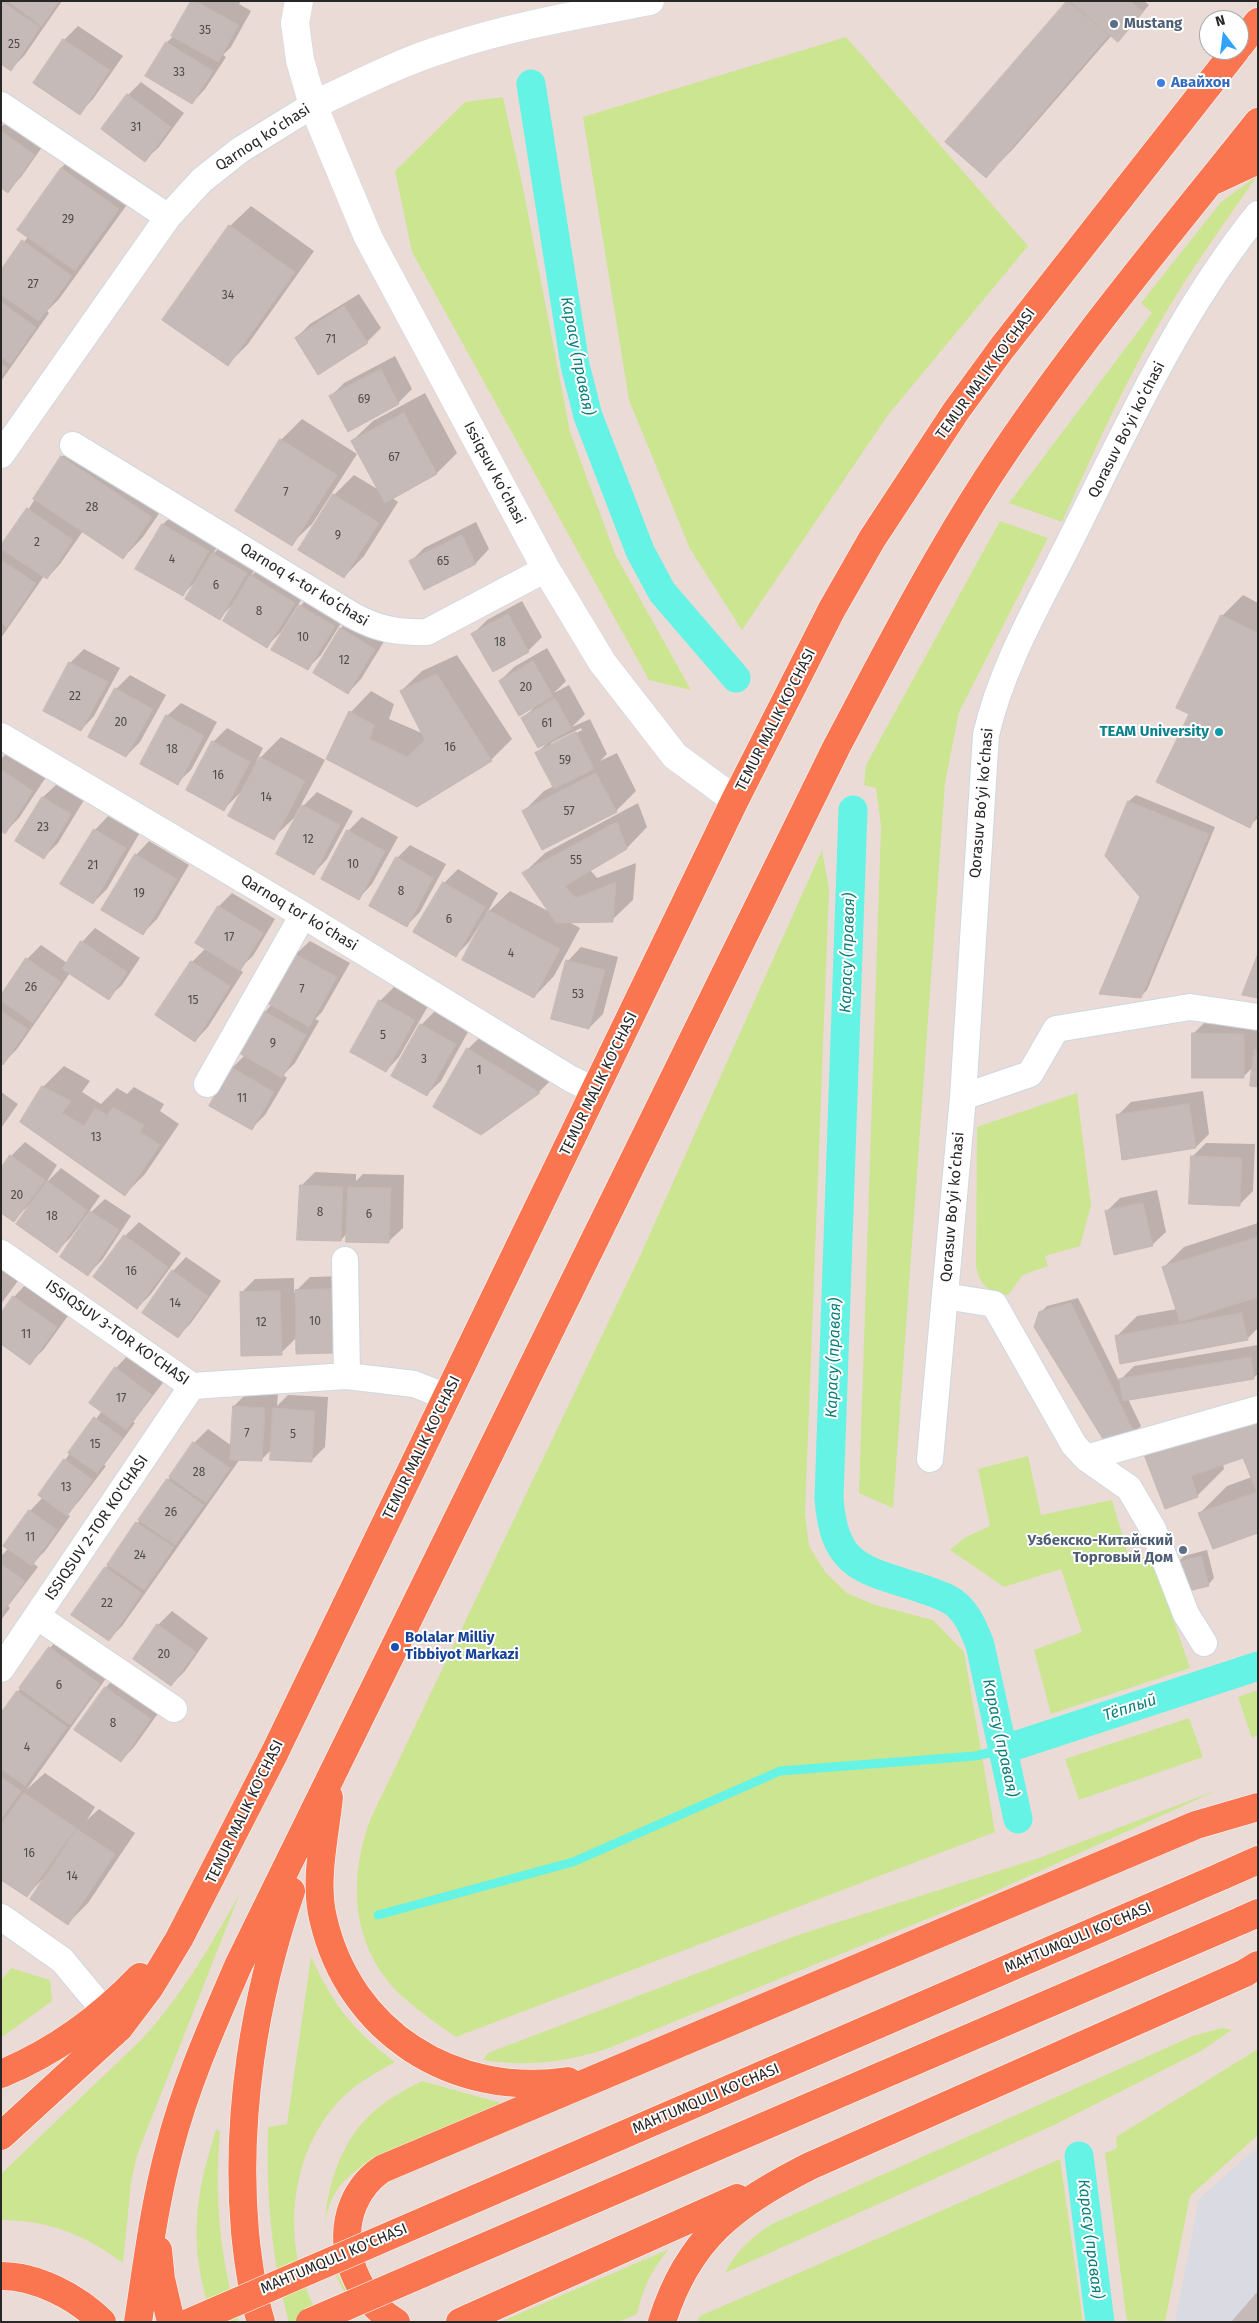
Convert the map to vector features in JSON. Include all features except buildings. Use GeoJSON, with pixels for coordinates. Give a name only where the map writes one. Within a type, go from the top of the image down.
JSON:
{"type":"FeatureCollection","features":[{"type":"Feature","properties":{"kind":"highway"},"geometry":{"type":"LineString","coordinates":[[1249,33],[1258,22]]}},
{"type":"Feature","properties":{"kind":"highway","name":"TEMUR MALIK KO'CHASI"},"geometry":{"type":"LineString","coordinates":[[112,2019],[123,1995],[159,1955],[206,1890],[596,1091],[735,800],[832,609],[872,539],[956,411],[1002,348],[1228,60]]}},
{"type":"Feature","properties":{"kind":"highway"},"geometry":{"type":"LineString","coordinates":[[138,2322],[157,2204],[169,2149],[208,2037],[238,1966],[837,746],[922,588],[1005,451],[1048,390],[1258,122]]}},
{"type":"Feature","properties":{"kind":"highway"},"geometry":{"type":"LineString","coordinates":[[1210,183],[1258,160]]}},
{"type":"Feature","properties":{"kind":"highway"},"geometry":{"type":"LineString","coordinates":[[331,1779],[320,1889],[323,1918],[342,1969],[359,2000],[374,2017],[391,2033],[430,2060],[469,2076],[516,2084],[539,2084],[609,2073]]}},
{"type":"Feature","properties":{"kind":"highway"},"geometry":{"type":"LineString","coordinates":[[261,2322],[248,2266],[244,2212],[244,2117],[263,1992],[280,1923],[331,1779]]}},
{"type":"Feature","properties":{"kind":"highway"},"geometry":{"type":"LineString","coordinates":[[396,2322],[373,2305],[362,2292],[349,2256],[347,2238],[352,2204],[369,2178],[396,2162],[1196,1825],[1258,1807]]}},
{"type":"Feature","properties":{"kind":"highway","name":"MAHTUMQULI KO'CHASI"},"geometry":{"type":"LineString","coordinates":[[190,2322],[1258,1860]]}},
{"type":"Feature","properties":{"kind":"highway"},"geometry":{"type":"LineString","coordinates":[[310,2322],[1249,1917]]}},
{"type":"Feature","properties":{"kind":"highway"},"geometry":{"type":"LineString","coordinates":[[460,2322],[1245,1973],[1258,1965]]}},
{"type":"Feature","properties":{"kind":"highway"},"geometry":{"type":"LineString","coordinates":[[1,2074],[70,2038],[112,2019]]}},
{"type":"Feature","properties":{"kind":"highway"},"geometry":{"type":"LineString","coordinates":[[1,2136],[112,2019]]}},
{"type":"Feature","properties":{"kind":"highway"},"geometry":{"type":"LineString","coordinates":[[662,2322],[677,2282],[688,2260],[722,2221],[763,2191],[810,2166]]}},
{"type":"Feature","properties":{"kind":"highway"},"geometry":{"type":"LineString","coordinates":[[157,2204],[157,2242],[171,2322]]}},
{"type":"Feature","properties":{"kind":"highway"},"geometry":{"type":"LineString","coordinates":[[1,2276],[34,2282],[58,2291],[81,2304],[102,2322]]}},
{"type":"Feature","properties":{"kind":"street","name":"Issiqsuv koʻchasi"},"geometry":{"type":"LineString","coordinates":[[299,1],[295,23],[300,60],[313,105],[368,236],[546,569],[602,662],[676,756],[735,800]]}},
{"type":"Feature","properties":{"kind":"street","name":"Qarnoq koʻchasi"},"geometry":{"type":"LineString","coordinates":[[1,455],[168,217],[202,180],[240,150],[313,105],[398,66],[445,48],[549,22],[590,7],[650,1]]}},
{"type":"Feature","properties":{"kind":"street"},"geometry":{"type":"LineString","coordinates":[[1,105],[168,217]]}},
{"type":"Feature","properties":{"kind":"street","name":"Qorasuv Bo‘yi koʻchasi"},"geometry":{"type":"LineString","coordinates":[[930,1459],[963,1097],[986,735],[996,697],[1013,656],[1144,395],[1197,301],[1258,214]]}},
{"type":"Feature","properties":{"kind":"street","name":"Qarnoq 4-tor koʻchasi"},"geometry":{"type":"LineString","coordinates":[[73,445],[352,615],[369,625],[385,630],[406,633],[427,632],[546,569]]}},
{"type":"Feature","properties":{"kind":"street","name":"Qarnoq tor koʻchasi"},"geometry":{"type":"LineString","coordinates":[[1,736],[303,915],[571,1079],[596,1091]]}},
{"type":"Feature","properties":{"kind":"street"},"geometry":{"type":"LineString","coordinates":[[207,1084],[303,915]]}},
{"type":"Feature","properties":{"kind":"street"},"geometry":{"type":"LineString","coordinates":[[963,1097],[1030,1074],[1056,1028],[1190,1008],[1258,1017]]}},
{"type":"Feature","properties":{"kind":"street","name":"ISSIQSUV 3-TOR KO'CHASI"},"geometry":{"type":"LineString","coordinates":[[1,1253],[192,1386],[347,1376],[414,1384],[447,1397]]}},
{"type":"Feature","properties":{"kind":"street"},"geometry":{"type":"LineString","coordinates":[[345,1260],[347,1376]]}},
{"type":"Feature","properties":{"kind":"street"},"geometry":{"type":"LineString","coordinates":[[945,1296],[994,1304],[1074,1445],[1086,1458],[1129,1488],[1152,1529],[1186,1614],[1204,1643]]}},
{"type":"Feature","properties":{"kind":"street","name":"ISSIQSUV 2-TOR KO'CHASI"},"geometry":{"type":"LineString","coordinates":[[1,1669],[38,1617],[192,1386]]}},
{"type":"Feature","properties":{"kind":"street"},"geometry":{"type":"LineString","coordinates":[[1086,1458],[1258,1409]]}},
{"type":"Feature","properties":{"kind":"street"},"geometry":{"type":"LineString","coordinates":[[38,1617],[174,1709]]}},
{"type":"Feature","properties":{"kind":"street"},"geometry":{"type":"LineString","coordinates":[[1,1917],[62,1960],[112,2019]]}},
{"type":"Feature","properties":{"kind":"shaded area"},"geometry":{"type":"Polygon","coordinates":[[[1258,2146],[1258,2322],[1175,2322],[1199,2199],[1258,2146]]]}},
{"type":"Feature","properties":{"kind":"green space"},"geometry":{"type":"Polygon","coordinates":[[[846,37],[1028,246],[888,415],[742,630],[690,549],[629,400],[583,117],[846,37]]]}},
{"type":"Feature","properties":{"kind":"green space"},"geometry":{"type":"Polygon","coordinates":[[[503,97],[523,188],[570,432],[615,554],[691,690],[649,680],[412,252],[395,171],[465,102],[503,97]]]}},
{"type":"Feature","properties":{"kind":"green space"},"geometry":{"type":"Polygon","coordinates":[[[1257,176],[1191,272],[1142,354],[1062,522],[1009,503],[1152,313],[1141,303],[1221,202],[1257,176]]]}},
{"type":"Feature","properties":{"kind":"green space"},"geometry":{"type":"Polygon","coordinates":[[[1000,521],[1048,538],[959,712],[945,783],[893,1508],[859,1493],[881,826],[876,788],[864,785],[866,765],[1000,521]]]}},
{"type":"Feature","properties":{"kind":"green space"},"geometry":{"type":"Polygon","coordinates":[[[822,850],[829,889],[805,1513],[809,1546],[826,1573],[847,1593],[875,1605],[933,1620],[964,1652],[995,1832],[456,2037],[404,1998],[386,1979],[373,1958],[364,1936],[357,1890],[363,1842],[371,1818],[640,1256],[822,850]]]}},
{"type":"Feature","properties":{"kind":"green space"},"geometry":{"type":"Polygon","coordinates":[[[1077,1093],[1091,1205],[1080,1246],[1045,1256],[1048,1266],[1023,1275],[1008,1295],[990,1290],[979,1277],[976,1265],[977,1127],[1077,1093]]]}},
{"type":"Feature","properties":{"kind":"green space"},"geometry":{"type":"Polygon","coordinates":[[[1028,1456],[1041,1515],[1112,1500],[1130,1562],[1151,1554],[1190,1668],[1051,1714],[1034,1650],[1082,1632],[1061,1569],[1004,1587],[950,1550],[964,1538],[990,1526],[978,1469],[1028,1456]]]}},
{"type":"Feature","properties":{"kind":"green space"},"geometry":{"type":"Polygon","coordinates":[[[1258,1690],[1258,1735],[1252,1738],[1238,1697],[1258,1690]]]}},
{"type":"Feature","properties":{"kind":"green space"},"geometry":{"type":"Polygon","coordinates":[[[1189,1718],[1203,1757],[1079,1800],[1065,1759],[1189,1718]]]}},
{"type":"Feature","properties":{"kind":"green space"},"geometry":{"type":"Polygon","coordinates":[[[1220,1789],[996,1891],[609,2048],[578,2057],[547,2062],[515,2063],[483,2060],[488,2053],[798,1935],[1039,1858],[1220,1789]]]}},
{"type":"Feature","properties":{"kind":"green space"},"geometry":{"type":"Polygon","coordinates":[[[240,1893],[137,2155],[131,2182],[123,2263],[94,2244],[66,2231],[36,2223],[1,2220],[1,2174],[142,2039],[157,2022],[196,1969],[240,1893]]]}},
{"type":"Feature","properties":{"kind":"green space"},"geometry":{"type":"Polygon","coordinates":[[[311,1957],[336,2003],[346,2016],[367,2039],[395,2062],[362,2081],[344,2096],[324,2119],[310,2146],[300,2175],[295,2205],[295,2236],[299,2266],[309,2295],[323,2322],[289,2322],[278,2274],[271,2225],[268,2127],[287,2124],[311,1957]]]}},
{"type":"Feature","properties":{"kind":"green space"},"geometry":{"type":"Polygon","coordinates":[[[11,1968],[50,1980],[52,2001],[1,2038],[1,1980],[11,1968]]]}},
{"type":"Feature","properties":{"kind":"green space"},"geometry":{"type":"Polygon","coordinates":[[[1222,2028],[1232,2030],[1201,2051],[1054,2125],[725,2273],[745,2245],[772,2224],[1193,2036],[1222,2028]]]}},
{"type":"Feature","properties":{"kind":"green space"},"geometry":{"type":"Polygon","coordinates":[[[1258,2049],[1258,2135],[1190,2196],[1165,2322],[1127,2322],[1105,2153],[1117,2148],[1116,2137],[1258,2049]]]}},
{"type":"Feature","properties":{"kind":"green space"},"geometry":{"type":"Polygon","coordinates":[[[422,2081],[501,2103],[402,2145],[363,2166],[347,2178],[335,2193],[328,2212],[326,2231],[326,2211],[330,2191],[342,2155],[349,2141],[363,2122],[387,2101],[422,2081]]]}},
{"type":"Feature","properties":{"kind":"green space"},"geometry":{"type":"Polygon","coordinates":[[[216,2130],[220,2131],[218,2204],[220,2228],[227,2275],[239,2322],[214,2322],[200,2272],[197,2249],[198,2203],[202,2180],[216,2130]]]}},
{"type":"Feature","properties":{"kind":"green space"},"geometry":{"type":"Polygon","coordinates":[[[1060,2159],[1083,2322],[697,2322],[700,2316],[1060,2159]]]}},
{"type":"Feature","properties":{"kind":"green space"},"geometry":{"type":"Polygon","coordinates":[[[327,2237],[331,2259],[338,2276],[365,2322],[341,2286],[333,2268],[328,2249],[327,2237]]]}},
{"type":"Feature","properties":{"kind":"green space"},"geometry":{"type":"Polygon","coordinates":[[[669,2249],[649,2279],[637,2314],[618,2322],[500,2322],[669,2249]]]}},
{"type":"Feature","properties":{"kind":"waterway","name":"Карасу (правая)"},"geometry":{"type":"LineString","coordinates":[[531,84],[575,365],[588,416],[640,551],[662,592],[736,678]]}},
{"type":"Feature","properties":{"kind":"waterway","name":"Карасу (правая)"},"geometry":{"type":"LineString","coordinates":[[853,810],[829,1498],[832,1521],[837,1539],[845,1553],[855,1563],[868,1570],[945,1597],[957,1605],[968,1619],[980,1645],[1018,1819]]}},
{"type":"Feature","properties":{"kind":"waterway","name":"Тёплый"},"geometry":{"type":"LineString","coordinates":[[1002,1750],[1258,1666]]}},
{"type":"Feature","properties":{"kind":"waterway"},"geometry":{"type":"LineString","coordinates":[[378,1915],[573,1862],[780,1771],[975,1756],[1002,1750]]}},
{"type":"Feature","properties":{"kind":"waterway","name":"Карасу (правая)"},"geometry":{"type":"LineString","coordinates":[[1079,2156],[1100,2322]]}},
{"type":"Feature","properties":{"kind":"place","name":"Mustang"},"geometry":{"type":"Point","coordinates":[1114,24]}},
{"type":"Feature","properties":{"kind":"place","name":"Авайхон"},"geometry":{"type":"Point","coordinates":[1161,83]}},
{"type":"Feature","properties":{"kind":"place","name":"TEAM University"},"geometry":{"type":"Point","coordinates":[1219,732]}},
{"type":"Feature","properties":{"kind":"place","name":"Узбекско-Китайский Торговый Дом"},"geometry":{"type":"Point","coordinates":[1183,1550]}},
{"type":"Feature","properties":{"kind":"place","name":"Bolalar Milliy Tibbiyot Markazi"},"geometry":{"type":"Point","coordinates":[395,1647]}}]}
